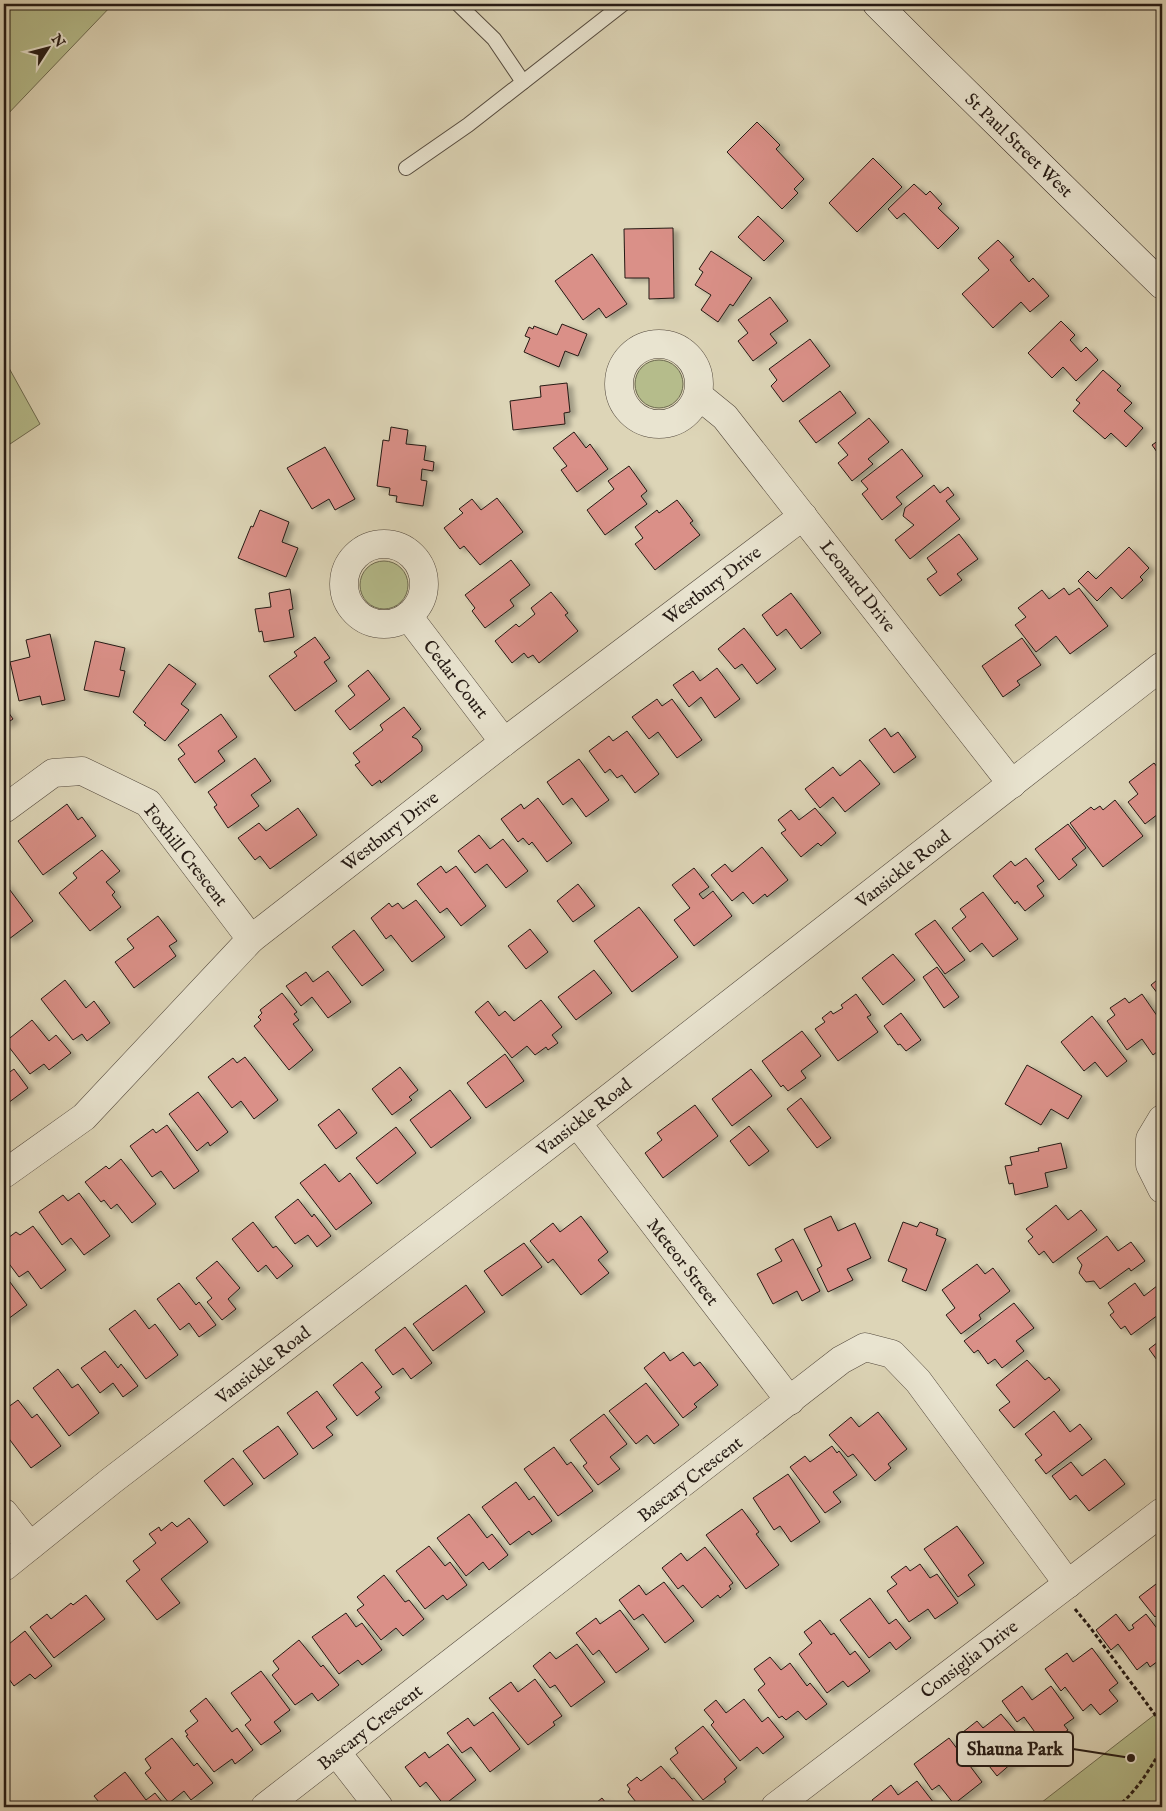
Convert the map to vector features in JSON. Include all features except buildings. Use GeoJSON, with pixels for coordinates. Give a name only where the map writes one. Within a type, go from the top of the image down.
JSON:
{"type":"FeatureCollection","features":[{"type":"Feature","properties":{"kind":"street","name":"St Paul Street West"},"geometry":{"type":"LineString","coordinates":[[877,4],[1162,285]]}},
{"type":"Feature","properties":{"kind":"street","name":"Leonard Drive"},"geometry":{"type":"LineString","coordinates":[[698,395],[725,418],[1012,784]]}},
{"type":"Feature","properties":{"kind":"street","name":"Westbury Drive"},"geometry":{"type":"LineString","coordinates":[[4,1174],[84,1117],[251,939],[504,742],[803,516]]}},
{"type":"Feature","properties":{"kind":"street","name":"Cedar Court"},"geometry":{"type":"LineString","coordinates":[[408,616],[504,742]]}},
{"type":"Feature","properties":{"kind":"street","name":"Vansickle Road"},"geometry":{"type":"LineString","coordinates":[[4,1566],[1162,666]]}},
{"type":"Feature","properties":{"kind":"street","name":"Foxhill Crescent"},"geometry":{"type":"LineString","coordinates":[[4,809],[53,773],[82,771],[148,803],[251,939]]}},
{"type":"Feature","properties":{"kind":"street"},"geometry":{"type":"LineString","coordinates":[[1162,1118],[1150,1139],[1150,1165],[1162,1189]]}},
{"type":"Feature","properties":{"kind":"street","name":"Meteor Street"},"geometry":{"type":"LineString","coordinates":[[576,1123],[790,1401]]}},
{"type":"Feature","properties":{"kind":"street","name":"Bascary Crescent"},"geometry":{"type":"LineString","coordinates":[[265,1807],[841,1360],[865,1347],[892,1354],[918,1381],[1063,1587]]}},
{"type":"Feature","properties":{"kind":"street","name":"Consiglia Drive"},"geometry":{"type":"LineString","coordinates":[[775,1807],[1162,1512]]}},
{"type":"Feature","properties":{"kind":"street"},"geometry":{"type":"LineString","coordinates":[[4,1513],[30,1546]]}},
{"type":"Feature","properties":{"kind":"street"},"geometry":{"type":"LineString","coordinates":[[337,1753],[379,1807]]}},
{"type":"Feature","properties":{"kind":"lane"},"geometry":{"type":"LineString","coordinates":[[458,4],[494,39],[523,82]]}},
{"type":"Feature","properties":{"kind":"lane"},"geometry":{"type":"LineString","coordinates":[[406,168],[468,125],[623,4]]}},
{"type":"Feature","properties":{"kind":"path"},"geometry":{"type":"LineString","coordinates":[[1063,1587],[1089,1626],[1162,1724]]}},
{"type":"Feature","properties":{"kind":"path"},"geometry":{"type":"LineString","coordinates":[[1117,1807],[1127,1799],[1146,1777],[1162,1749]]}},
{"type":"Feature","properties":{"kind":"green space"},"geometry":{"type":"Polygon","coordinates":[[[4,4],[113,4],[4,118],[4,4]]]}},
{"type":"Feature","properties":{"kind":"green space"},"geometry":{"type":"Polygon","coordinates":[[[4,359],[40,424],[4,448],[4,359]]]}},
{"type":"Feature","properties":{"kind":"green space"},"geometry":{"type":"Polygon","coordinates":[[[659,360],[668,362],[676,367],[681,375],[683,384],[681,393],[676,401],[668,406],[659,408],[650,406],[642,401],[637,393],[635,384],[637,375],[642,367],[650,362],[659,360]]]}},
{"type":"Feature","properties":{"kind":"green space"},"geometry":{"type":"Polygon","coordinates":[[[379,561],[389,561],[401,568],[408,580],[408,590],[401,602],[389,609],[379,609],[371,605],[364,598],[360,590],[360,580],[364,572],[371,565],[379,561]]]}},
{"type":"Feature","properties":{"kind":"green space"},"geometry":{"type":"Polygon","coordinates":[[[1162,1709],[1162,1807],[1037,1806],[1162,1709]]]}},
{"type":"Feature","properties":{"kind":"place","name":"Shauna Park"},"geometry":{"type":"Point","coordinates":[1131,1758]}}]}
